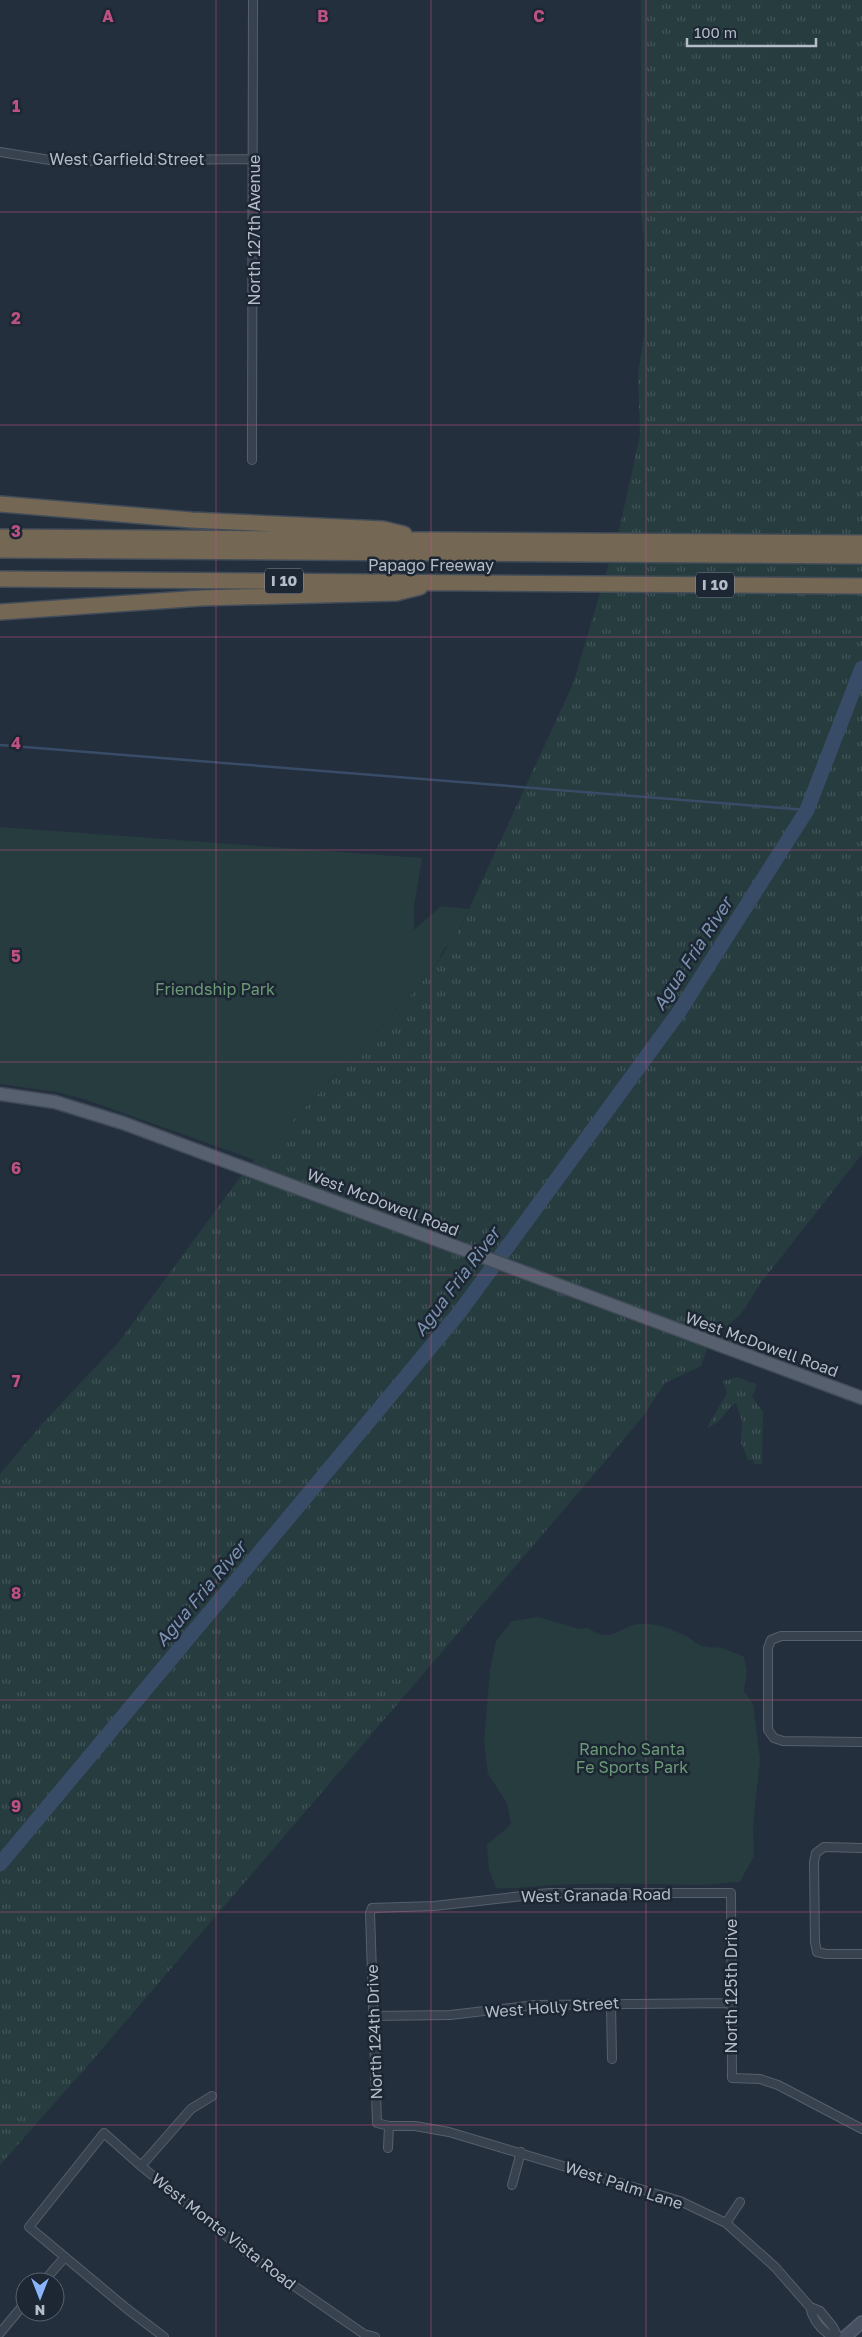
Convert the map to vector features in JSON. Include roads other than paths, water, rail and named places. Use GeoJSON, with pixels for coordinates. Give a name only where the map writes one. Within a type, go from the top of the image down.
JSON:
{"type":"FeatureCollection","features":[{"type":"Feature","properties":{"kind":"highway"},"geometry":{"type":"LineString","coordinates":[[0,504],[191,520],[383,529],[427,540]]}},
{"type":"Feature","properties":{"kind":"highway","name":"Papago Freeway"},"geometry":{"type":"LineString","coordinates":[[0,537],[427,540],[573,548],[862,543]]}},
{"type":"Feature","properties":{"kind":"highway"},"geometry":{"type":"LineString","coordinates":[[0,550],[573,548],[862,556]]}},
{"type":"Feature","properties":{"kind":"highway","name":"Papago Freeway"},"geometry":{"type":"LineString","coordinates":[[0,579],[862,586]]}},
{"type":"Feature","properties":{"kind":"highway"},"geometry":{"type":"LineString","coordinates":[[0,612],[212,598],[396,593],[439,582]]}},
{"type":"Feature","properties":{"kind":"main road","name":"West McDowell Road"},"geometry":{"type":"LineString","coordinates":[[0,1094],[46,1100],[79,1108],[247,1168],[862,1398]]}},
{"type":"Feature","properties":{"kind":"street","name":"North 127th Avenue"},"geometry":{"type":"LineString","coordinates":[[252,460],[253,0]]}},
{"type":"Feature","properties":{"kind":"street","name":"West Garfield Street"},"geometry":{"type":"LineString","coordinates":[[0,152],[56,161],[254,159]]}},
{"type":"Feature","properties":{"kind":"street"},"geometry":{"type":"LineString","coordinates":[[862,1636],[781,1636],[771,1640],[768,1648],[768,1730],[774,1738],[783,1741],[862,1742]]}},
{"type":"Feature","properties":{"kind":"street"},"geometry":{"type":"LineString","coordinates":[[862,1848],[824,1848],[816,1853],[815,1942],[817,1952],[862,1954]]}},
{"type":"Feature","properties":{"kind":"street","name":"West Granada Road"},"geometry":{"type":"LineString","coordinates":[[372,1908],[434,1906],[549,1893],[731,1893]]}},
{"type":"Feature","properties":{"kind":"street","name":"North 125th Drive"},"geometry":{"type":"LineString","coordinates":[[731,1893],[732,2078],[760,2079],[778,2085],[862,2128]]}},
{"type":"Feature","properties":{"kind":"street","name":"North 124th Drive"},"geometry":{"type":"LineString","coordinates":[[372,1908],[370,1913],[372,2016],[377,2123],[389,2126]]}},
{"type":"Feature","properties":{"kind":"street"},"geometry":{"type":"LineString","coordinates":[[611,2003],[612,2059]]}},
{"type":"Feature","properties":{"kind":"street","name":"West Holly Street"},"geometry":{"type":"LineString","coordinates":[[372,2016],[450,2015],[535,2005],[732,2003]]}},
{"type":"Feature","properties":{"kind":"street"},"geometry":{"type":"LineString","coordinates":[[142,2166],[190,2108],[212,2096]]}},
{"type":"Feature","properties":{"kind":"street"},"geometry":{"type":"LineString","coordinates":[[388,2148],[389,2126]]}},
{"type":"Feature","properties":{"kind":"street","name":"West Palm Lane"},"geometry":{"type":"LineString","coordinates":[[389,2126],[415,2126],[450,2132],[521,2152],[680,2202],[726,2223],[775,2268],[810,2307],[820,2311],[838,2337]]}},
{"type":"Feature","properties":{"kind":"street","name":"West Monte Vista Road"},"geometry":{"type":"LineString","coordinates":[[65,2257],[29,2227],[104,2133],[252,2257],[364,2334],[374,2337]]}},
{"type":"Feature","properties":{"kind":"street"},"geometry":{"type":"LineString","coordinates":[[512,2185],[521,2152]]}},
{"type":"Feature","properties":{"kind":"street"},"geometry":{"type":"LineString","coordinates":[[726,2223],[740,2202]]}},
{"type":"Feature","properties":{"kind":"street"},"geometry":{"type":"LineString","coordinates":[[52,2272],[65,2257],[164,2337]]}},
{"type":"Feature","properties":{"kind":"street","name":"West Palm Lane"},"geometry":{"type":"LineString","coordinates":[[810,2307],[812,2318],[826,2333],[833,2337]]}},
{"type":"Feature","properties":{"kind":"street"},"geometry":{"type":"LineString","coordinates":[[0,2333],[15,2315]]}},
{"type":"Feature","properties":{"kind":"street"},"geometry":{"type":"LineString","coordinates":[[845,2337],[862,2322]]}},
{"type":"Feature","properties":{"kind":"waterway","name":"Agua Fria River"},"geometry":{"type":"LineString","coordinates":[[0,1864],[459,1313],[679,1012],[807,810],[862,668]]}},
{"type":"Feature","properties":{"kind":"waterway"},"geometry":{"type":"LineString","coordinates":[[0,745],[807,810]]}},
{"type":"Feature","properties":{"kind":"park label","name":"Friendship Park"},"geometry":{"type":"Point","coordinates":[215,989]}},
{"type":"Feature","properties":{"kind":"park label","name":"Rancho Santa Fe Sports Park"},"geometry":{"type":"Point","coordinates":[632,1758]}}]}
